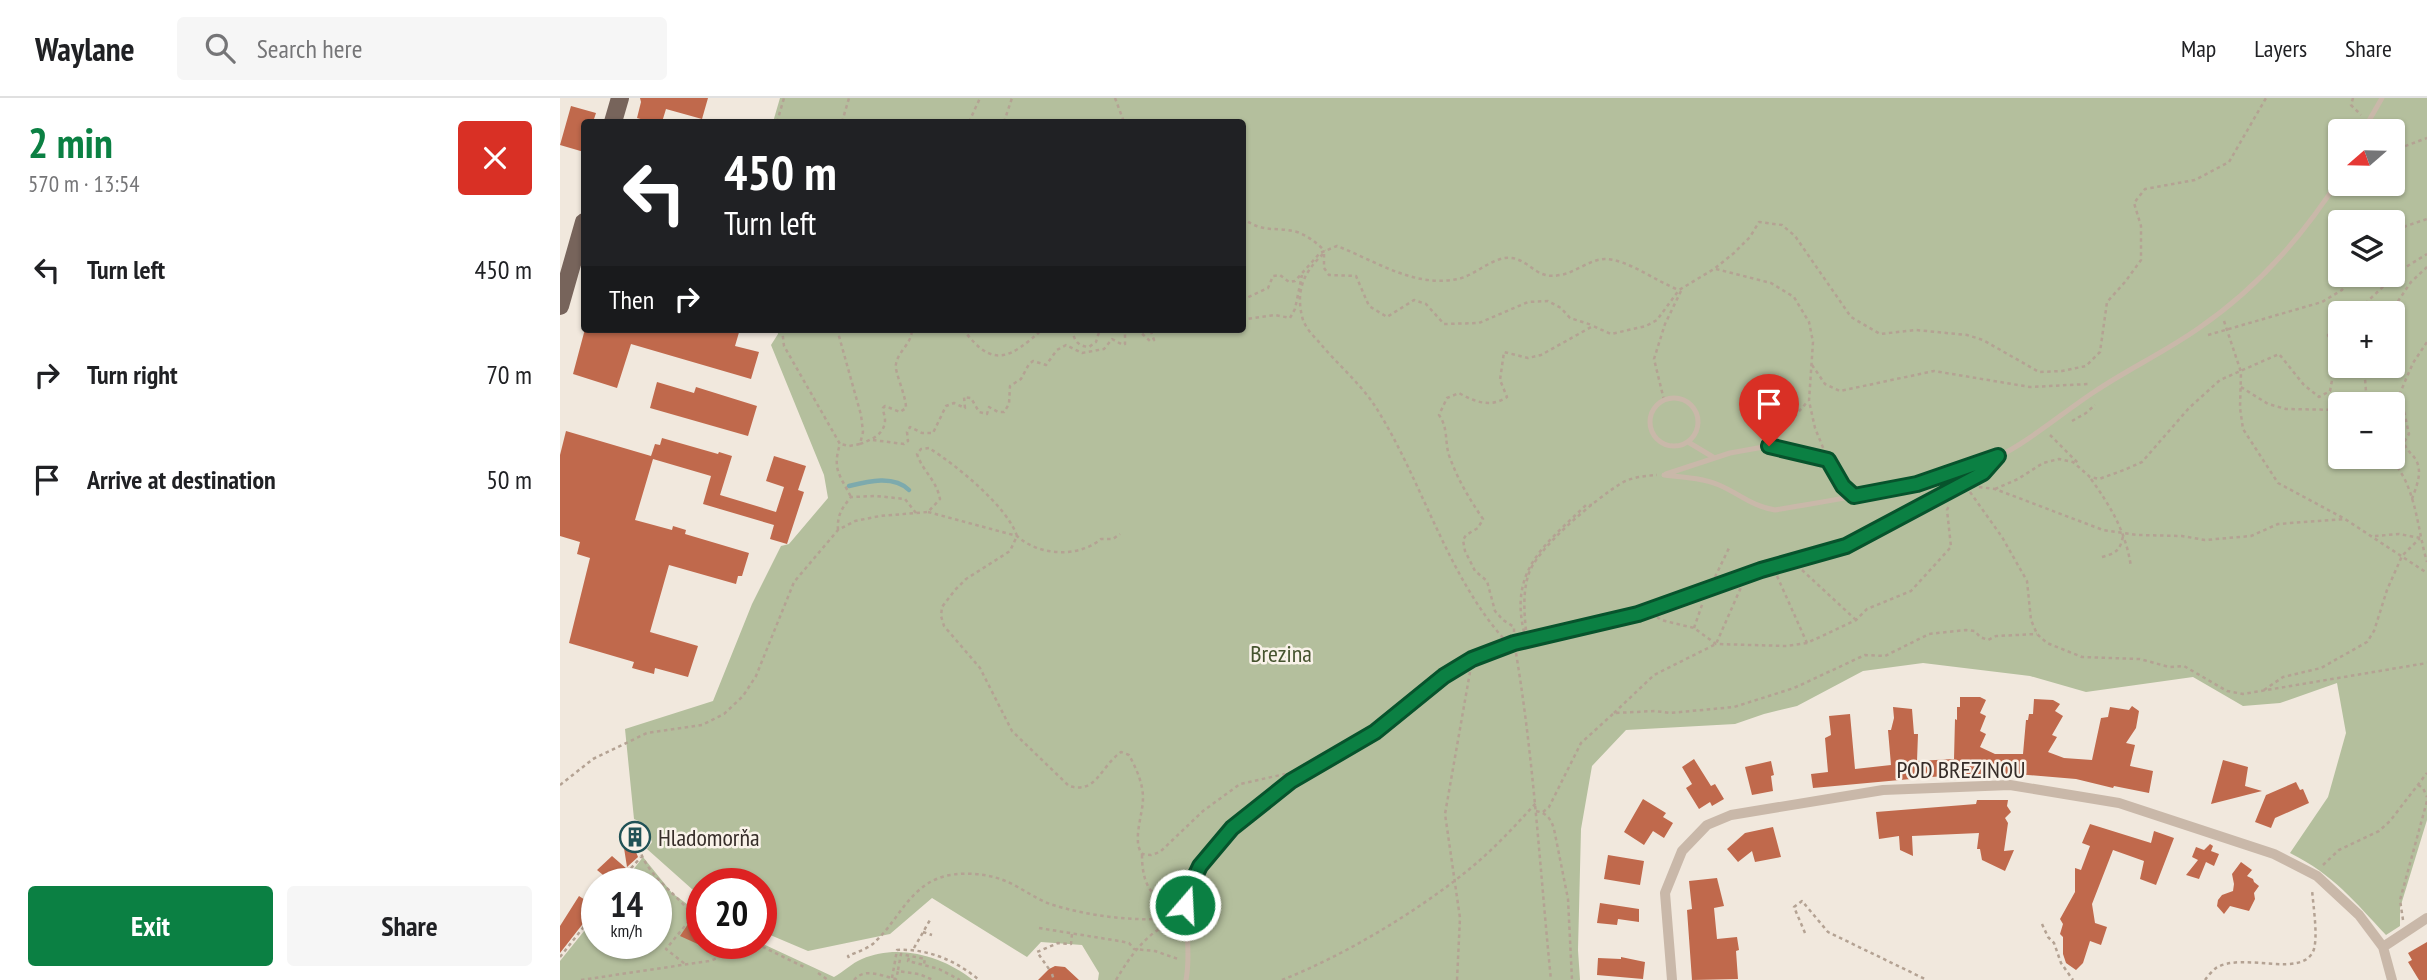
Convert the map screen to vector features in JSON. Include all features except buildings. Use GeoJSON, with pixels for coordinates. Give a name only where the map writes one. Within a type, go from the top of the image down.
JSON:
{"type":"FeatureCollection","features":[{"type":"Feature","properties":{"kind":"main road"},"geometry":{"type":"LineString","coordinates":[[614,119],[620,98]]}},
{"type":"Feature","properties":{"kind":"main road"},"geometry":{"type":"LineString","coordinates":[[560,306],[581,232]]}},
{"type":"Feature","properties":{"kind":"street","name":"POD BREZINOU"},"geometry":{"type":"LineString","coordinates":[[1672,980],[1665,893],[1682,851],[1707,825],[1731,815],[1883,790],[2010,785],[2119,803],[2263,850],[2318,873],[2359,915],[2383,947],[2392,980]]}},
{"type":"Feature","properties":{"kind":"street"},"geometry":{"type":"LineString","coordinates":[[2383,947],[2427,918]]}},
{"type":"Feature","properties":{"kind":"lane"},"geometry":{"type":"LineString","coordinates":[[2369,119],[2382,98]]}},
{"type":"Feature","properties":{"kind":"lane"},"geometry":{"type":"LineString","coordinates":[[1664,475],[1716,484],[1757,507],[1774,510],[1917,484],[1998,456],[2221,312],[2278,260],[2317,214],[2328,196]]}},
{"type":"Feature","properties":{"kind":"lane"},"geometry":{"type":"LineString","coordinates":[[1678,398],[1695,410],[1698,425],[1688,442],[1670,446],[1654,435],[1651,415],[1664,400],[1678,398]]}},
{"type":"Feature","properties":{"kind":"lane"},"geometry":{"type":"LineString","coordinates":[[1688,442],[1713,457]]}},
{"type":"Feature","properties":{"kind":"lane"},"geometry":{"type":"LineString","coordinates":[[1664,475],[1713,457],[1769,446],[1828,460],[1843,486],[1854,496]]}},
{"type":"Feature","properties":{"kind":"lane"},"geometry":{"type":"LineString","coordinates":[[1185,980],[1189,963],[1185,905],[1191,885],[1200,866],[1232,828],[1306,771],[1375,732],[1444,676],[1472,659],[1514,643],[1653,609],[1773,567],[1846,546],[1983,473],[1998,456]]}},
{"type":"Feature","properties":{"kind":"path"},"geometry":{"type":"LineString","coordinates":[[778,119],[784,98]]}},
{"type":"Feature","properties":{"kind":"path"},"geometry":{"type":"LineString","coordinates":[[843,119],[849,98]]}},
{"type":"Feature","properties":{"kind":"path"},"geometry":{"type":"LineString","coordinates":[[970,119],[980,98]]}},
{"type":"Feature","properties":{"kind":"path"},"geometry":{"type":"LineString","coordinates":[[1005,119],[1012,98]]}},
{"type":"Feature","properties":{"kind":"path"},"geometry":{"type":"LineString","coordinates":[[1115,98],[1123,119]]}},
{"type":"Feature","properties":{"kind":"path"},"geometry":{"type":"LineString","coordinates":[[1246,221],[1254,226],[1298,233],[1314,240],[1325,251],[1324,268],[1329,275],[1356,276],[1368,306],[1387,317],[1414,300],[1426,304],[1444,324],[1479,323],[1528,302],[1548,301],[1561,308],[1570,318],[1611,334],[1646,326],[1657,320],[1680,290],[1734,253],[1750,237],[1759,222],[1782,225],[1795,236],[1851,317],[1880,334],[1916,330],[1967,335],[1983,340],[2039,372],[2062,371],[2086,366],[2100,352],[2107,302],[2141,260],[2141,226],[2134,203],[2145,189],[2195,180],[2229,162],[2266,98]]}},
{"type":"Feature","properties":{"kind":"path"},"geometry":{"type":"LineString","coordinates":[[2353,98],[2351,105],[2366,119]]}},
{"type":"Feature","properties":{"kind":"path"},"geometry":{"type":"LineString","coordinates":[[2405,146],[2426,138],[2427,144]]}},
{"type":"Feature","properties":{"kind":"path"},"geometry":{"type":"LineString","coordinates":[[2405,227],[2427,219]]}},
{"type":"Feature","properties":{"kind":"path"},"geometry":{"type":"LineString","coordinates":[[1246,298],[1268,288],[1273,276],[1280,275],[1289,282],[1295,281],[1320,253],[1337,246],[1417,279],[1460,278],[1481,270],[1500,258],[1512,258],[1546,276],[1567,274],[1603,259],[1626,265],[1661,284],[1680,290]]}},
{"type":"Feature","properties":{"kind":"path"},"geometry":{"type":"LineString","coordinates":[[1325,251],[1305,275],[1300,299],[1304,322],[1318,342],[1373,403],[1469,589],[1490,622],[1507,642],[1514,643]]}},
{"type":"Feature","properties":{"kind":"path"},"geometry":{"type":"LineString","coordinates":[[2367,301],[2401,270],[2427,254]]}},
{"type":"Feature","properties":{"kind":"path"},"geometry":{"type":"LineString","coordinates":[[2398,301],[2411,282],[2427,267]]}},
{"type":"Feature","properties":{"kind":"path"},"geometry":{"type":"LineString","coordinates":[[1714,269],[1772,283],[1794,297],[1809,322],[1813,342],[1809,401],[1815,428],[1828,460]]}},
{"type":"Feature","properties":{"kind":"path"},"geometry":{"type":"LineString","coordinates":[[1246,319],[1275,315],[1290,317],[1295,309],[1303,272]]}},
{"type":"Feature","properties":{"kind":"path"},"geometry":{"type":"LineString","coordinates":[[2344,287],[2322,302],[2227,330],[2241,372],[2239,386],[2243,429],[2278,483],[2345,519],[2427,573]]}},
{"type":"Feature","properties":{"kind":"path"},"geometry":{"type":"LineString","coordinates":[[1664,400],[1654,359],[1680,290]]}},
{"type":"Feature","properties":{"kind":"path"},"geometry":{"type":"LineString","coordinates":[[1551,980],[1536,811],[1514,627],[1495,611],[1487,581],[1475,571],[1465,551],[1463,540],[1478,528],[1483,519],[1467,495],[1448,455],[1446,424],[1439,415],[1447,398],[1459,393],[1474,401],[1498,403],[1507,397],[1500,380],[1504,352],[1528,358],[1541,355],[1593,326]]}},
{"type":"Feature","properties":{"kind":"path"},"geometry":{"type":"LineString","coordinates":[[782,333],[784,346],[840,444],[835,460],[837,470],[851,498]]}},
{"type":"Feature","properties":{"kind":"path"},"geometry":{"type":"LineString","coordinates":[[838,333],[861,415],[863,432],[860,444]]}},
{"type":"Feature","properties":{"kind":"path"},"geometry":{"type":"LineString","coordinates":[[840,444],[849,446],[873,440],[879,435],[886,420],[883,408],[885,406],[900,412],[906,408],[902,383],[895,370],[896,361],[909,342],[911,333]]}},
{"type":"Feature","properties":{"kind":"path"},"geometry":{"type":"LineString","coordinates":[[966,333],[977,347],[998,356],[1006,355],[1038,333]]}},
{"type":"Feature","properties":{"kind":"path"},"geometry":{"type":"LineString","coordinates":[[1073,333],[1081,346],[1089,347],[1096,342],[1099,333]]}},
{"type":"Feature","properties":{"kind":"path"},"geometry":{"type":"LineString","coordinates":[[873,440],[904,444],[908,441],[907,432],[910,427],[922,433],[933,433],[946,406],[954,403],[965,408],[964,397],[971,398],[979,412],[987,414],[989,407],[1004,412],[1009,404],[1010,386],[1025,375],[1029,363],[1033,361],[1046,365],[1057,350],[1066,345],[1082,353],[1104,349],[1112,339],[1123,345],[1125,333]]}},
{"type":"Feature","properties":{"kind":"path"},"geometry":{"type":"LineString","coordinates":[[1141,333],[1150,341],[1154,340],[1151,333]]}},
{"type":"Feature","properties":{"kind":"path"},"geometry":{"type":"LineString","coordinates":[[2412,499],[2419,468],[2415,458],[2405,447],[2404,442],[2409,435],[2400,393],[2413,363],[2427,342]]}},
{"type":"Feature","properties":{"kind":"path"},"geometry":{"type":"LineString","coordinates":[[2332,378],[2330,391],[2319,397],[2304,385],[2279,354],[2220,380],[2189,408],[2142,462],[2099,480],[2090,477],[2078,465],[2059,459],[2043,463],[2018,479],[1995,489],[2103,530],[2124,533],[2206,540],[2251,536],[2278,524],[2345,519]]}},
{"type":"Feature","properties":{"kind":"path"},"geometry":{"type":"LineString","coordinates":[[1812,365],[1825,384],[1840,391],[1934,371],[2030,387],[2106,384]]}},
{"type":"Feature","properties":{"kind":"path"},"geometry":{"type":"LineString","coordinates":[[2239,386],[2268,404],[2286,409],[2328,410]]}},
{"type":"Feature","properties":{"kind":"path"},"geometry":{"type":"LineString","coordinates":[[1769,446],[1809,401]]}},
{"type":"Feature","properties":{"kind":"path"},"geometry":{"type":"LineString","coordinates":[[2042,427],[2090,477],[2112,509],[2124,533],[2131,566]]}},
{"type":"Feature","properties":{"kind":"path"},"geometry":{"type":"LineString","coordinates":[[928,512],[940,499],[938,485],[920,463],[917,454],[922,449],[929,448],[956,466],[1013,524],[1017,536],[1010,551],[955,590],[942,607],[944,626],[980,668],[1012,731],[1069,786],[1079,789],[1092,785],[1111,759],[1121,752],[1129,755],[1136,767],[1143,795],[1138,843],[1146,885],[1155,895],[1170,904],[1185,905]]}},
{"type":"Feature","properties":{"kind":"path"},"geometry":{"type":"LineString","coordinates":[[2398,469],[2412,499],[2427,562]]}},
{"type":"Feature","properties":{"kind":"path"},"geometry":{"type":"LineString","coordinates":[[1526,628],[1524,601],[1528,575],[1534,561],[1592,505],[1630,479],[1664,475]]}},
{"type":"Feature","properties":{"kind":"path"},"geometry":{"type":"LineString","coordinates":[[1964,484],[2002,537],[2026,582],[2031,621],[2037,634],[2047,643],[2082,657],[2140,659],[2169,667],[2184,666],[2227,691],[2244,694],[2427,663]]}},
{"type":"Feature","properties":{"kind":"path"},"geometry":{"type":"LineString","coordinates":[[1543,812],[1549,807],[1581,743],[1654,675],[1716,644],[1787,646],[1807,643],[1856,620],[1867,609],[1911,591],[1951,547],[1947,510],[1955,488]]}},
{"type":"Feature","properties":{"kind":"path"},"geometry":{"type":"LineString","coordinates":[[838,530],[837,519],[851,498],[876,496],[905,499],[916,513]]}},
{"type":"Feature","properties":{"kind":"path"},"geometry":{"type":"LineString","coordinates":[[1527,640],[1523,629],[1522,601],[1525,575],[1532,559],[1586,505],[1592,505]]}},
{"type":"Feature","properties":{"kind":"path"},"geometry":{"type":"LineString","coordinates":[[560,785],[593,760],[647,733],[702,725],[724,714],[743,696],[756,677],[794,583],[838,530],[855,522],[928,512],[1017,536],[1028,545],[1042,550],[1059,552],[1089,549],[1101,539],[1113,539],[1119,534]]}},
{"type":"Feature","properties":{"kind":"path"},"geometry":{"type":"LineString","coordinates":[[2102,557],[2120,549],[2124,533]]}},
{"type":"Feature","properties":{"kind":"path"},"geometry":{"type":"LineString","coordinates":[[2372,536],[2399,534],[2420,538]]}},
{"type":"Feature","properties":{"kind":"path"},"geometry":{"type":"LineString","coordinates":[[2261,692],[2283,677],[2321,668],[2367,642],[2374,631],[2387,590],[2402,556],[2420,538]]}},
{"type":"Feature","properties":{"kind":"path"},"geometry":{"type":"LineString","coordinates":[[1694,628],[1729,548]]}},
{"type":"Feature","properties":{"kind":"path"},"geometry":{"type":"LineString","coordinates":[[1785,564],[1805,571],[1856,620]]}},
{"type":"Feature","properties":{"kind":"path"},"geometry":{"type":"LineString","coordinates":[[1773,567],[1807,643]]}},
{"type":"Feature","properties":{"kind":"path"},"geometry":{"type":"LineString","coordinates":[[1716,644],[1746,576]]}},
{"type":"Feature","properties":{"kind":"path"},"geometry":{"type":"LineString","coordinates":[[1653,609],[1661,620],[1694,628],[1716,644]]}},
{"type":"Feature","properties":{"kind":"path"},"geometry":{"type":"LineString","coordinates":[[1614,713],[1670,713],[1734,706],[1794,688],[1865,655],[1885,656],[1929,634],[1966,630],[1975,631],[1988,640],[1996,636],[2037,634]]}},
{"type":"Feature","properties":{"kind":"path"},"geometry":{"type":"LineString","coordinates":[[1457,980],[1460,918],[1445,814],[1472,659]]}},
{"type":"Feature","properties":{"kind":"path"},"geometry":{"type":"LineString","coordinates":[[1142,854],[1160,852],[1203,811],[1240,784],[1306,771]]}},
{"type":"Feature","properties":{"kind":"path"},"geometry":{"type":"LineString","coordinates":[[2205,980],[2215,968],[2223,965],[2301,968],[2309,962],[2315,947],[2311,883],[2339,850],[2379,831],[2390,821],[2427,773]]}},
{"type":"Feature","properties":{"kind":"path"},"geometry":{"type":"LineString","coordinates":[[2403,921],[2400,900],[2427,799],[2423,788],[2418,785]]}},
{"type":"Feature","properties":{"kind":"path"},"geometry":{"type":"LineString","coordinates":[[1282,980],[1317,966],[1409,913],[1455,880],[1506,835],[1535,803]]}},
{"type":"Feature","properties":{"kind":"path"},"geometry":{"type":"LineString","coordinates":[[1536,811],[1543,812],[1554,829],[1568,899],[1572,980]]}},
{"type":"Feature","properties":{"kind":"path"},"geometry":{"type":"LineString","coordinates":[[639,848],[641,857],[672,895],[686,907]]}},
{"type":"Feature","properties":{"kind":"path"},"geometry":{"type":"LineString","coordinates":[[631,868],[641,857]]}},
{"type":"Feature","properties":{"kind":"path"},"geometry":{"type":"LineString","coordinates":[[849,958],[848,956],[875,944],[917,891],[943,876],[965,874],[1001,879],[1050,904],[1106,916],[1157,920],[1185,916]]}},
{"type":"Feature","properties":{"kind":"path"},"geometry":{"type":"LineString","coordinates":[[1805,933],[1794,907],[1802,901],[1828,932],[1927,980]]}},
{"type":"Feature","properties":{"kind":"path"},"geometry":{"type":"LineString","coordinates":[[1116,980],[1134,949],[1163,925],[1185,916]]}},
{"type":"Feature","properties":{"kind":"path"},"geometry":{"type":"LineString","coordinates":[[914,948],[930,920]]}},
{"type":"Feature","properties":{"kind":"path"},"geometry":{"type":"LineString","coordinates":[[2042,924],[2073,980]]}},
{"type":"Feature","properties":{"kind":"path"},"geometry":{"type":"LineString","coordinates":[[685,964],[666,949],[686,925]]}},
{"type":"Feature","properties":{"kind":"path"},"geometry":{"type":"LineString","coordinates":[[1039,928],[1129,943],[1134,949],[1154,951],[1189,963]]}},
{"type":"Feature","properties":{"kind":"path"},"geometry":{"type":"LineString","coordinates":[[560,957],[581,930]]}},
{"type":"Feature","properties":{"kind":"path"},"geometry":{"type":"LineString","coordinates":[[923,932],[932,935]]}},
{"type":"Feature","properties":{"kind":"path"},"geometry":{"type":"LineString","coordinates":[[1049,969],[1037,952],[1058,943],[1072,944],[1072,934]]}},
{"type":"Feature","properties":{"kind":"path"},"geometry":{"type":"LineString","coordinates":[[892,978],[897,950],[902,950],[920,951],[946,959],[979,980]]}},
{"type":"Feature","properties":{"kind":"path"},"geometry":{"type":"LineString","coordinates":[[777,954],[806,968]]}},
{"type":"Feature","properties":{"kind":"path"},"geometry":{"type":"LineString","coordinates":[[855,980],[865,972],[896,979],[901,954],[925,959],[924,964]]}},
{"type":"Feature","properties":{"kind":"path"},"geometry":{"type":"LineString","coordinates":[[909,958],[908,961],[924,964],[960,980]]}},
{"type":"Feature","properties":{"kind":"path"},"geometry":{"type":"LineString","coordinates":[[581,980],[719,959]]}},
{"type":"Feature","properties":{"kind":"path"},"geometry":{"type":"LineString","coordinates":[[898,971],[919,974],[933,980]]}},
{"type":"Feature","properties":{"kind":"path"},"geometry":{"type":"LineString","coordinates":[[818,974],[828,980]]}},
{"type":"Feature","properties":{"kind":"path"},"geometry":{"type":"LineString","coordinates":[[1052,974],[1054,980]]}},
{"type":"Feature","properties":{"kind":"green space","name":"Brezina"},"geometry":{"type":"Polygon","coordinates":[[[780,98],[2427,98],[2427,820],[2400,908],[2400,926],[2386,935],[2331,880],[2290,853],[2328,797],[2346,733],[2337,683],[2280,703],[2243,706],[2193,677],[2086,692],[2030,676],[1923,663],[1863,671],[1797,706],[1735,724],[1626,730],[1592,766],[1581,829],[1578,950],[1580,980],[1098,980],[1099,973],[1082,945],[1041,942],[1027,957],[932,898],[890,934],[808,951],[777,938],[777,868],[686,868],[686,884],[672,871],[672,868],[668,868],[647,849],[652,842],[645,824],[634,819],[625,729],[713,701],[752,604],[781,546],[789,544],[828,498],[824,475],[771,345],[778,333],[1246,333],[1246,119],[774,119],[780,98]]]}},
{"type":"Feature","properties":{"kind":"green space"},"geometry":{"type":"Polygon","coordinates":[[[643,857],[652,868],[634,868],[643,857]]]}},
{"type":"Feature","properties":{"kind":"green space"},"geometry":{"type":"Polygon","coordinates":[[[672,893],[686,903],[686,959],[777,959],[777,950],[834,977],[862,959],[876,954],[905,952],[920,954],[948,964],[973,980],[560,980],[560,961],[581,935],[581,959],[672,959],[672,893]]]}},
{"type":"Feature","properties":{"kind":"waterway"},"geometry":{"type":"LineString","coordinates":[[849,486],[889,481],[909,490]]}},
{"type":"Feature","properties":{"kind":"place","name":"Hladomorňa"},"geometry":{"type":"Point","coordinates":[635,837]}},
{"type":"Feature","properties":{"kind":"route"},"geometry":{"type":"LineString","coordinates":[[1185,905],[1200,866],[1232,828],[1291,781],[1375,732],[1444,676],[1472,659],[1514,643],[1638,614],[1761,570],[1846,546],[1983,473],[1998,456],[1917,484],[1854,496],[1843,486],[1828,460],[1769,446]]}}]}
